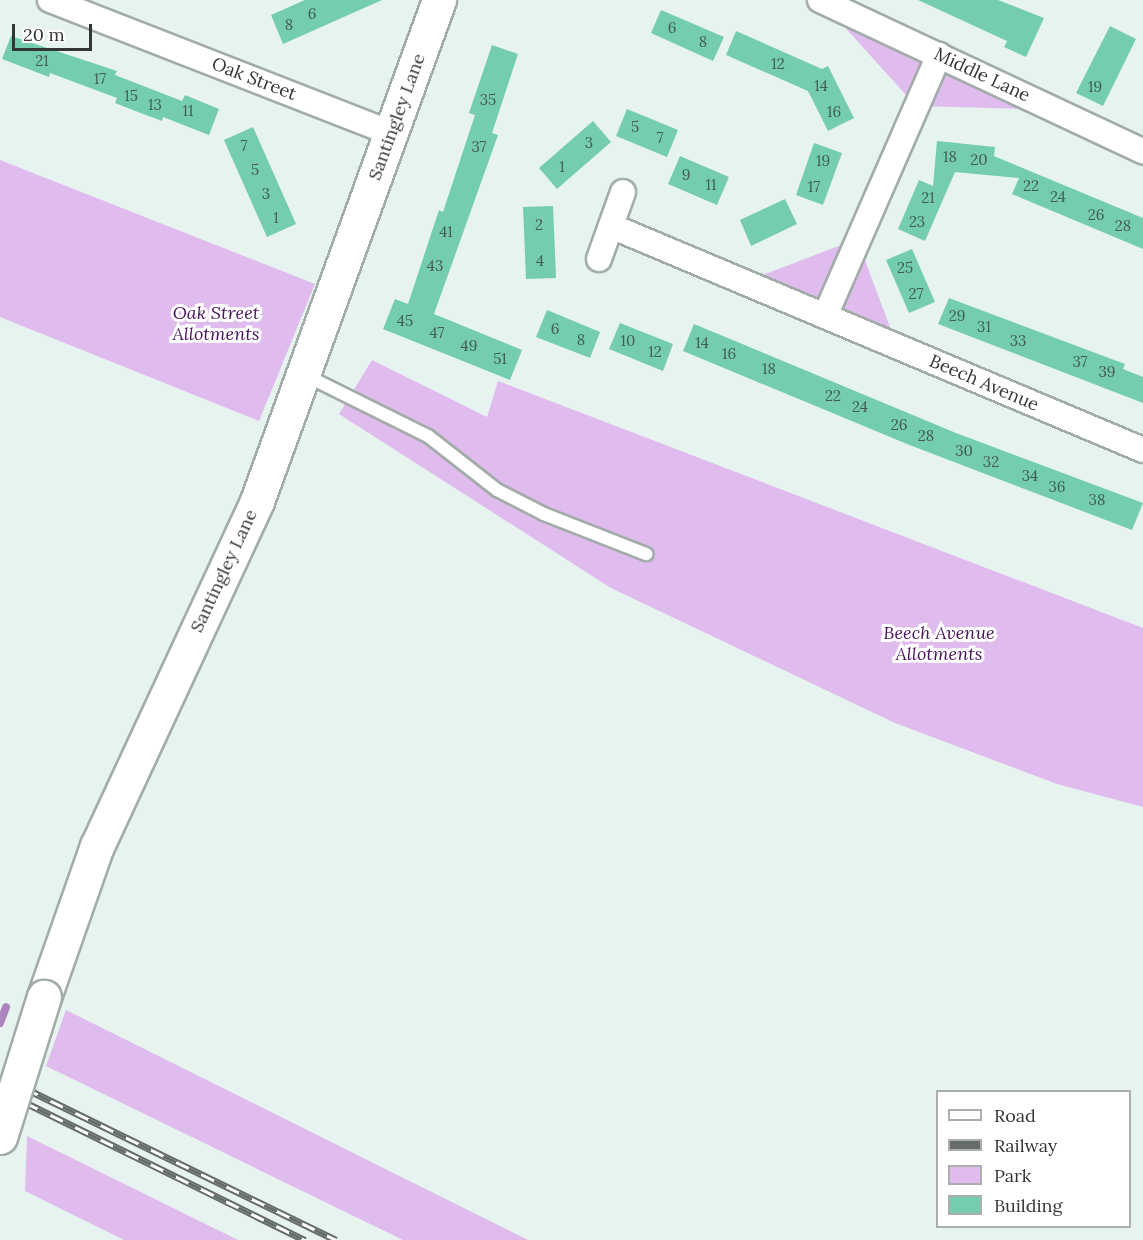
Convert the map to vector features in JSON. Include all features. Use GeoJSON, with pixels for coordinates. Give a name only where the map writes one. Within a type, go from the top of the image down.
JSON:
{"type":"FeatureCollection","features":[{"type":"Feature","properties":{"kind":"street","name":"Santingley Lane"},"geometry":{"type":"LineString","coordinates":[[0,1137],[44,997],[97,846],[257,501],[305,375],[439,0]]}},
{"type":"Feature","properties":{"kind":"street","name":"Middle Lane"},"geometry":{"type":"LineString","coordinates":[[820,0],[1143,151]]}},
{"type":"Feature","properties":{"kind":"street","name":"Oak Street"},"geometry":{"type":"LineString","coordinates":[[57,1],[391,132]]}},
{"type":"Feature","properties":{"kind":"street"},"geometry":{"type":"LineString","coordinates":[[825,315],[939,55]]}},
{"type":"Feature","properties":{"kind":"street"},"geometry":{"type":"LineString","coordinates":[[599,259],[623,192]]}},
{"type":"Feature","properties":{"kind":"street","name":"Beech Avenue"},"geometry":{"type":"LineString","coordinates":[[611,226],[1143,450]]}},
{"type":"Feature","properties":{"kind":"lane"},"geometry":{"type":"LineString","coordinates":[[305,375],[428,436],[497,490],[544,514],[646,554]]}},
{"type":"Feature","properties":{"kind":"green space"},"geometry":{"type":"Polygon","coordinates":[[[821,1],[1058,110],[916,106],[821,1]]]}},
{"type":"Feature","properties":{"kind":"green space","name":"Oak Street Allotments"},"geometry":{"type":"Polygon","coordinates":[[[0,160],[315,284],[259,421],[0,317],[0,160]]]}},
{"type":"Feature","properties":{"kind":"green space"},"geometry":{"type":"Polygon","coordinates":[[[857,239],[897,346],[744,282],[857,239]]]}},
{"type":"Feature","properties":{"kind":"green space","name":"Beech Avenue Allotments"},"geometry":{"type":"Polygon","coordinates":[[[372,360],[487,417],[498,381],[1143,628],[1143,807],[1057,784],[895,723],[611,588],[339,414],[372,360]]]}},
{"type":"Feature","properties":{"kind":"green space"},"geometry":{"type":"Polygon","coordinates":[[[66,1010],[528,1240],[403,1240],[46,1066],[66,1010]]]}},
{"type":"Feature","properties":{"kind":"green space"},"geometry":{"type":"Polygon","coordinates":[[[27,1136],[238,1240],[124,1240],[25,1191],[27,1136]]]}},
{"type":"Feature","properties":{"kind":"building"},"geometry":{"type":"Polygon","coordinates":[[[305,0],[382,0],[283,44],[271,15],[305,0]]]}},
{"type":"Feature","properties":{"kind":"building"},"geometry":{"type":"Polygon","coordinates":[[[918,0],[998,0],[1044,18],[1026,57],[1004,47],[1007,41],[918,0]]]}},
{"type":"Feature","properties":{"kind":"building"},"geometry":{"type":"Polygon","coordinates":[[[661,10],[724,37],[713,61],[651,33],[661,10]]]}},
{"type":"Feature","properties":{"kind":"building"},"geometry":{"type":"Polygon","coordinates":[[[1110,26],[1136,39],[1103,106],[1076,93],[1110,26]]]}},
{"type":"Feature","properties":{"kind":"building"},"geometry":{"type":"Polygon","coordinates":[[[736,31],[822,69],[828,66],[854,118],[828,131],[808,91],[726,55],[736,31]]]}},
{"type":"Feature","properties":{"kind":"building"},"geometry":{"type":"Polygon","coordinates":[[[11,36],[117,71],[115,75],[182,101],[185,95],[219,109],[209,135],[163,117],[162,121],[138,112],[115,103],[117,98],[50,73],[49,77],[2,59],[11,36]]]}},
{"type":"Feature","properties":{"kind":"building"},"geometry":{"type":"Polygon","coordinates":[[[492,45],[518,54],[492,133],[498,135],[434,314],[522,350],[510,380],[383,329],[395,299],[408,304],[439,210],[443,212],[475,115],[469,113],[492,45]]]}},
{"type":"Feature","properties":{"kind":"building"},"geometry":{"type":"Polygon","coordinates":[[[627,109],[678,130],[667,157],[616,136],[627,109]]]}},
{"type":"Feature","properties":{"kind":"building"},"geometry":{"type":"Polygon","coordinates":[[[593,121],[611,142],[557,189],[539,168],[593,121]]]}},
{"type":"Feature","properties":{"kind":"building"},"geometry":{"type":"Polygon","coordinates":[[[253,127],[296,224],[267,237],[224,140],[253,127]]]}},
{"type":"Feature","properties":{"kind":"building"},"geometry":{"type":"Polygon","coordinates":[[[937,141],[995,147],[994,156],[1143,218],[1143,249],[1012,194],[1019,178],[955,172],[925,241],[898,229],[919,180],[933,186],[937,141]]]}},
{"type":"Feature","properties":{"kind":"building"},"geometry":{"type":"Polygon","coordinates":[[[814,143],[842,153],[823,205],[796,195],[814,143]]]}},
{"type":"Feature","properties":{"kind":"building"},"geometry":{"type":"Polygon","coordinates":[[[680,156],[729,177],[717,205],[668,184],[680,156]]]}},
{"type":"Feature","properties":{"kind":"building"},"geometry":{"type":"Polygon","coordinates":[[[785,199],[797,224],[751,246],[740,220],[785,199]]]}},
{"type":"Feature","properties":{"kind":"building"},"geometry":{"type":"Polygon","coordinates":[[[553,206],[556,278],[526,279],[523,207],[553,206]]]}},
{"type":"Feature","properties":{"kind":"building"},"geometry":{"type":"Polygon","coordinates":[[[912,249],[935,302],[909,313],[886,260],[912,249]]]}},
{"type":"Feature","properties":{"kind":"building"},"geometry":{"type":"Polygon","coordinates":[[[949,298],[1125,364],[1123,369],[1143,377],[1143,403],[938,324],[949,298]]]}},
{"type":"Feature","properties":{"kind":"building"},"geometry":{"type":"Polygon","coordinates":[[[547,310],[600,332],[590,358],[536,337],[547,310]]]}},
{"type":"Feature","properties":{"kind":"building"},"geometry":{"type":"Polygon","coordinates":[[[620,323],[673,344],[663,371],[609,349],[620,323]]]}},
{"type":"Feature","properties":{"kind":"building"},"geometry":{"type":"Polygon","coordinates":[[[694,324],[956,433],[1143,503],[1132,530],[907,444],[683,351],[694,324]]]}},
{"type":"Feature","properties":{"kind":"waterway"},"geometry":{"type":"LineString","coordinates":[[0,1023],[6,1007]]}},
{"type":"Feature","properties":{"kind":"railway"},"geometry":{"type":"LineString","coordinates":[[0,1076],[336,1240]]}},
{"type":"Feature","properties":{"kind":"railway"},"geometry":{"type":"LineString","coordinates":[[0,1090],[305,1240]]}}]}
